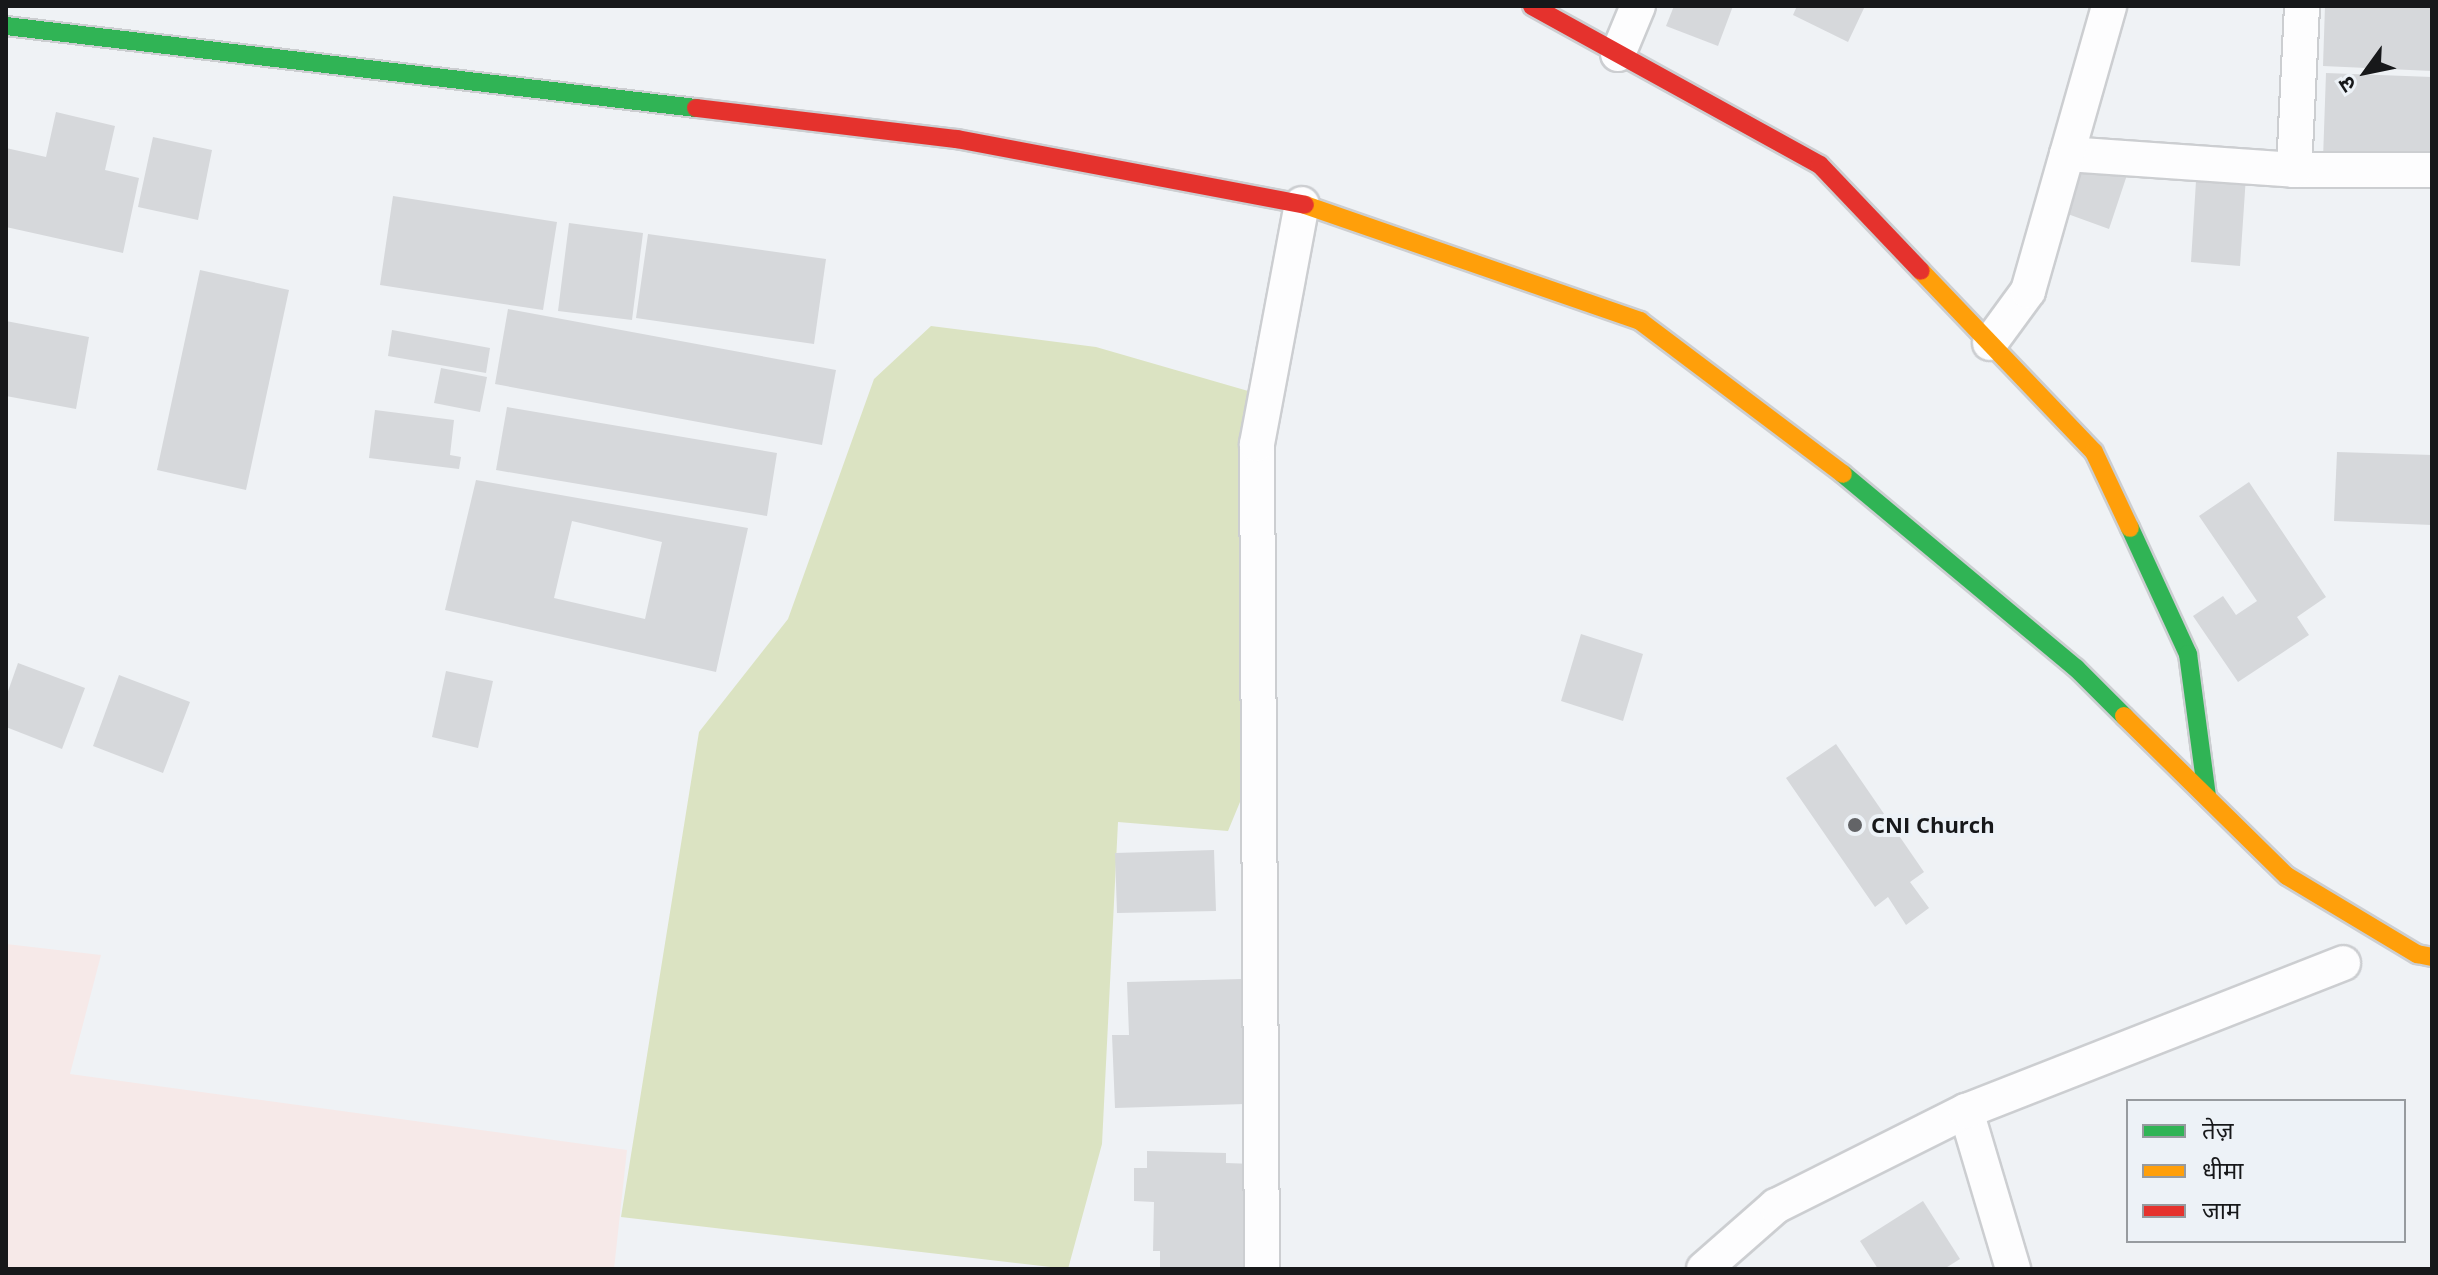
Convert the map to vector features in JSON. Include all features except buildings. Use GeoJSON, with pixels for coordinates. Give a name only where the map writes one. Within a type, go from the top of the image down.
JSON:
{"type":"FeatureCollection","features":[{"type":"Feature","properties":{"kind":"main road"},"geometry":{"type":"LineString","coordinates":[[1532,6],[1820,165],[2094,452],[2188,654],[2207,796]]}},
{"type":"Feature","properties":{"kind":"main road"},"geometry":{"type":"LineString","coordinates":[[6,26],[957,139],[1302,204],[1640,321],[1812,448],[2076,668],[2287,876],[2417,954],[2432,957]]}},
{"type":"Feature","properties":{"kind":"street"},"geometry":{"type":"LineString","coordinates":[[1618,54],[1638,6]]}},
{"type":"Feature","properties":{"kind":"street"},"geometry":{"type":"LineString","coordinates":[[1990,343],[2028,291],[2109,6]]}},
{"type":"Feature","properties":{"kind":"street"},"geometry":{"type":"LineString","coordinates":[[2294,170],[2302,6]]}},
{"type":"Feature","properties":{"kind":"street"},"geometry":{"type":"LineString","coordinates":[[2067,154],[2294,170],[2432,170]]}},
{"type":"Feature","properties":{"kind":"street"},"geometry":{"type":"LineString","coordinates":[[1262,1269],[1257,444],[1302,204]]}},
{"type":"Feature","properties":{"kind":"street"},"geometry":{"type":"LineString","coordinates":[[1704,1269],[1776,1206],[1966,1111],[2343,963]]}},
{"type":"Feature","properties":{"kind":"street"},"geometry":{"type":"LineString","coordinates":[[1966,1111],[2013,1269]]}},
{"type":"Feature","properties":{"kind":"shaded area"},"geometry":{"type":"Polygon","coordinates":[[[6,944],[101,955],[70,1074],[627,1150],[614,1269],[6,1269],[6,944]]]}},
{"type":"Feature","properties":{"kind":"green space"},"geometry":{"type":"Polygon","coordinates":[[[931,326],[1096,347],[1262,395],[1271,727],[1228,831],[1118,822],[1102,1144],[1068,1269],[621,1217],[699,732],[788,619],[874,379],[931,326]]]}},
{"type":"Feature","properties":{"kind":"traffic: fast"},"geometry":{"type":"LineString","coordinates":[[6,26],[696,108]]}},
{"type":"Feature","properties":{"kind":"traffic: fast"},"geometry":{"type":"LineString","coordinates":[[1843,474],[2076,668],[2124,716]]}},
{"type":"Feature","properties":{"kind":"traffic: fast"},"geometry":{"type":"LineString","coordinates":[[2130,528],[2188,654],[2207,796]]}},
{"type":"Feature","properties":{"kind":"traffic: slow"},"geometry":{"type":"LineString","coordinates":[[1305,205],[1640,321],[1843,474]]}},
{"type":"Feature","properties":{"kind":"traffic: slow"},"geometry":{"type":"LineString","coordinates":[[1921,271],[2094,452],[2130,528]]}},
{"type":"Feature","properties":{"kind":"traffic: slow"},"geometry":{"type":"LineString","coordinates":[[2124,716],[2287,876],[2417,954],[2432,957]]}},
{"type":"Feature","properties":{"kind":"traffic: jam"},"geometry":{"type":"LineString","coordinates":[[1532,6],[1820,165],[1921,271]]}},
{"type":"Feature","properties":{"kind":"traffic: jam"},"geometry":{"type":"LineString","coordinates":[[696,108],[957,139],[1305,205]]}},
{"type":"Feature","properties":{"kind":"place","name":"CNI Church"},"geometry":{"type":"Point","coordinates":[1855,825]}}]}
